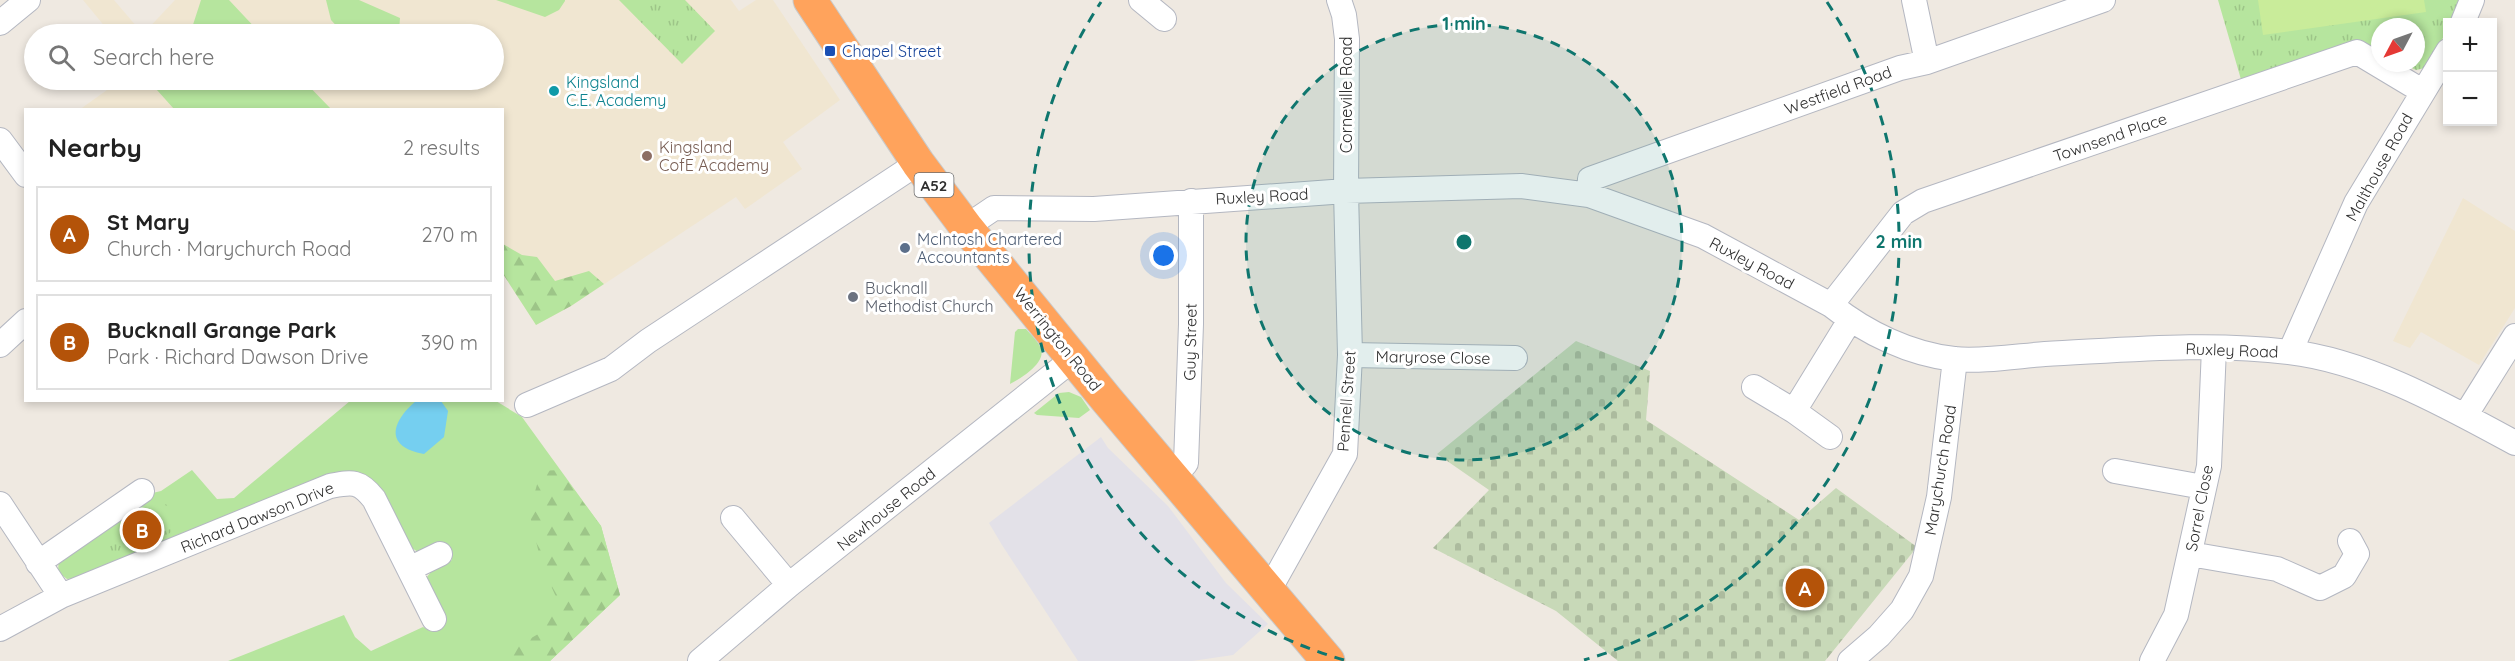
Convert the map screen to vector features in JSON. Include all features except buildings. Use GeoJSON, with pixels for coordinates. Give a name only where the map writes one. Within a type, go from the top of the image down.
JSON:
{"type":"FeatureCollection","features":[{"type":"Feature","properties":{"kind":"highway","name":"Werrington Road"},"geometry":{"type":"LineString","coordinates":[[810,0],[918,163],[966,227],[1172,479],[1328,661]]}},
{"type":"Feature","properties":{"kind":"street"},"geometry":{"type":"LineString","coordinates":[[0,23],[28,0]]}},
{"type":"Feature","properties":{"kind":"street"},"geometry":{"type":"LineString","coordinates":[[1141,0],[1164,19]]}},
{"type":"Feature","properties":{"kind":"street","name":"Corneville Road"},"geometry":{"type":"LineString","coordinates":[[1339,0],[1344,15],[1347,39],[1346,191]]}},
{"type":"Feature","properties":{"kind":"street"},"geometry":{"type":"LineString","coordinates":[[1914,0],[1927,62]]}},
{"type":"Feature","properties":{"kind":"street","name":"Westfield Road"},"geometry":{"type":"LineString","coordinates":[[1589,195],[1590,179],[1900,68],[1927,62],[2103,0]]}},
{"type":"Feature","properties":{"kind":"street"},"geometry":{"type":"LineString","coordinates":[[2465,18],[2472,0]]}},
{"type":"Feature","properties":{"kind":"street","name":"Townsend Place"},"geometry":{"type":"LineString","coordinates":[[1794,411],[1841,313],[1903,213],[1923,201],[2357,52],[2422,91]]}},
{"type":"Feature","properties":{"kind":"street","name":"Malthouse Road"},"geometry":{"type":"LineString","coordinates":[[2290,352],[2356,203],[2443,59]]}},
{"type":"Feature","properties":{"kind":"street"},"geometry":{"type":"LineString","coordinates":[[0,140],[24,173]]}},
{"type":"Feature","properties":{"kind":"street"},"geometry":{"type":"LineString","coordinates":[[527,405],[611,369],[676,323],[918,163]]}},
{"type":"Feature","properties":{"kind":"street","name":"Ruxley Road"},"geometry":{"type":"LineString","coordinates":[[966,227],[994,208],[1094,209],[1346,191],[1521,186],[1589,195],[1702,236],[1904,348],[1955,359],[2154,349],[2214,348],[2290,352],[2342,364],[2374,375],[2465,416],[2515,443]]}},
{"type":"Feature","properties":{"kind":"street","name":"Pennell Street"},"geometry":{"type":"LineString","coordinates":[[1268,592],[1345,454],[1350,355],[1346,191]]}},
{"type":"Feature","properties":{"kind":"street","name":"Guy Street"},"geometry":{"type":"LineString","coordinates":[[1172,479],[1186,463],[1191,324],[1191,201]]}},
{"type":"Feature","properties":{"kind":"street"},"geometry":{"type":"LineString","coordinates":[[0,345],[24,323]]}},
{"type":"Feature","properties":{"kind":"street"},"geometry":{"type":"LineString","coordinates":[[2465,416],[2515,336]]}},
{"type":"Feature","properties":{"kind":"street","name":"Sorrel Close"},"geometry":{"type":"LineString","coordinates":[[2152,661],[2176,615],[2209,466],[2214,348]]}},
{"type":"Feature","properties":{"kind":"street","name":"Maryrose Close"},"geometry":{"type":"LineString","coordinates":[[1350,355],[1515,358]]}},
{"type":"Feature","properties":{"kind":"street","name":"Newhouse Road"},"geometry":{"type":"LineString","coordinates":[[700,661],[789,585],[1074,358]]}},
{"type":"Feature","properties":{"kind":"street","name":"Marychurch Road"},"geometry":{"type":"LineString","coordinates":[[1850,661],[1879,636],[1902,610],[1921,576],[1940,486],[1955,359]]}},
{"type":"Feature","properties":{"kind":"street"},"geometry":{"type":"LineString","coordinates":[[1754,387],[1794,411],[1830,437]]}},
{"type":"Feature","properties":{"kind":"street"},"geometry":{"type":"LineString","coordinates":[[2115,471],[2203,487]]}},
{"type":"Feature","properties":{"kind":"street","name":"Richard Dawson Drive"},"geometry":{"type":"LineString","coordinates":[[0,629],[61,596],[330,486],[352,482],[365,487],[374,499],[434,619]]}},
{"type":"Feature","properties":{"kind":"street"},"geometry":{"type":"LineString","coordinates":[[38,563],[142,491]]}},
{"type":"Feature","properties":{"kind":"street"},"geometry":{"type":"LineString","coordinates":[[0,504],[61,596]]}},
{"type":"Feature","properties":{"kind":"street"},"geometry":{"type":"LineString","coordinates":[[733,518],[789,585]]}},
{"type":"Feature","properties":{"kind":"street"},"geometry":{"type":"LineString","coordinates":[[2190,554],[2277,569],[2320,588],[2344,576],[2358,554],[2350,541]]}},
{"type":"Feature","properties":{"kind":"street"},"geometry":{"type":"LineString","coordinates":[[409,569],[440,554]]}},
{"type":"Feature","properties":{"kind":"shaded area"},"geometry":{"type":"Polygon","coordinates":[[[83,0],[114,0],[134,24],[103,24],[83,0]]]}},
{"type":"Feature","properties":{"kind":"shaded area","name":"Kingsland CofE Academy"},"geometry":{"type":"Polygon","coordinates":[[[175,0],[731,0],[739,11],[756,0],[773,0],[840,100],[783,142],[802,169],[745,209],[736,197],[571,306],[536,325],[504,276],[504,108],[82,108],[107,90],[504,90],[504,24],[152,24],[175,0]]]}},
{"type":"Feature","properties":{"kind":"shaded area"},"geometry":{"type":"Polygon","coordinates":[[[2463,198],[2515,231],[2515,308],[2479,365],[2421,332],[2410,348],[2393,341],[2463,198]]]}},
{"type":"Feature","properties":{"kind":"shaded area"},"geometry":{"type":"Polygon","coordinates":[[[1101,437],[1108,448],[1168,506],[1226,583],[1268,624],[1233,655],[1192,661],[1078,661],[1002,545],[989,523],[1101,437]]]}},
{"type":"Feature","properties":{"kind":"green space"},"geometry":{"type":"Polygon","coordinates":[[[201,0],[229,0],[252,24],[193,24],[201,0]]]}},
{"type":"Feature","properties":{"kind":"green space"},"geometry":{"type":"Polygon","coordinates":[[[326,0],[359,0],[400,18],[400,24],[335,24],[331,20],[326,0]]]}},
{"type":"Feature","properties":{"kind":"green space"},"geometry":{"type":"Polygon","coordinates":[[[496,0],[565,1],[559,10],[545,17],[496,0]]]}},
{"type":"Feature","properties":{"kind":"green space"},"geometry":{"type":"Polygon","coordinates":[[[619,0],[685,0],[715,31],[682,64],[619,0]]]}},
{"type":"Feature","properties":{"kind":"green space"},"geometry":{"type":"Polygon","coordinates":[[[2218,0],[2461,0],[2454,18],[2443,18],[2443,38],[2425,68],[2425,18],[2371,18],[2371,47],[2359,41],[2242,83],[2218,0]]]}},
{"type":"Feature","properties":{"kind":"green space"},"geometry":{"type":"Polygon","coordinates":[[[2258,0],[2424,0],[2426,12],[2263,35],[2258,0]]]}},
{"type":"Feature","properties":{"kind":"green space"},"geometry":{"type":"Polygon","coordinates":[[[157,90],[313,90],[330,108],[173,108],[157,90]]]}},
{"type":"Feature","properties":{"kind":"green space"},"geometry":{"type":"Polygon","coordinates":[[[504,245],[522,255],[537,257],[555,281],[589,271],[604,284],[571,306],[536,325],[504,276],[504,245]]]}},
{"type":"Feature","properties":{"kind":"green space"},"geometry":{"type":"Polygon","coordinates":[[[1018,329],[1026,329],[1039,344],[1042,354],[1031,370],[1010,384],[1015,332],[1018,329]]]}},
{"type":"Feature","properties":{"kind":"green space"},"geometry":{"type":"Polygon","coordinates":[[[1576,341],[1650,371],[1646,420],[1799,520],[1836,488],[1917,547],[1825,661],[1618,661],[1556,611],[1433,548],[1489,490],[1437,454],[1576,341]]]}},
{"type":"Feature","properties":{"kind":"green space"},"geometry":{"type":"Polygon","coordinates":[[[1069,392],[1081,397],[1090,410],[1079,418],[1034,413],[1059,393],[1069,392]]]}},
{"type":"Feature","properties":{"kind":"green space"},"geometry":{"type":"Polygon","coordinates":[[[349,402],[498,402],[522,417],[601,526],[620,595],[550,661],[228,661],[344,615],[355,637],[371,651],[423,627],[430,631],[445,623],[429,589],[427,577],[434,568],[452,560],[445,543],[420,553],[410,547],[388,499],[377,484],[77,578],[67,579],[58,572],[59,556],[140,496],[161,491],[192,470],[217,499],[234,498],[349,402]]]}},
{"type":"Feature","properties":{"kind":"green space"},"geometry":{"type":"Polygon","coordinates":[[[559,470],[601,526],[620,595],[550,661],[491,661],[540,633],[557,599],[542,566],[529,512],[541,471],[559,470]]]}},
{"type":"Feature","properties":{"kind":"green space"},"geometry":{"type":"Polygon","coordinates":[[[153,497],[174,509],[177,523],[170,533],[112,556],[97,557],[92,551],[96,541],[153,497]]]}},
{"type":"Feature","properties":{"kind":"water"},"geometry":{"type":"Polygon","coordinates":[[[415,402],[442,402],[448,411],[444,437],[424,454],[411,451],[397,440],[397,425],[415,402]]]}},
{"type":"Feature","properties":{"kind":"place","name":"Chapel Street"},"geometry":{"type":"Point","coordinates":[830,51]}},
{"type":"Feature","properties":{"kind":"place","name":"Kingsland C.E. Academy"},"geometry":{"type":"Point","coordinates":[554,91]}},
{"type":"Feature","properties":{"kind":"place","name":"Kingsland CofE Academy"},"geometry":{"type":"Point","coordinates":[647,156]}},
{"type":"Feature","properties":{"kind":"place","name":"McIntosh Chartered Accountants"},"geometry":{"type":"Point","coordinates":[905,248]}},
{"type":"Feature","properties":{"kind":"place","name":"Bucknall Methodist Church"},"geometry":{"type":"Point","coordinates":[853,297]}},
{"type":"Feature","properties":{"kind":"place","name":"Bucknall Grange Park"},"geometry":{"type":"Point","coordinates":[142,530]}},
{"type":"Feature","properties":{"kind":"place","name":"St Mary"},"geometry":{"type":"Point","coordinates":[1805,588]}}]}
